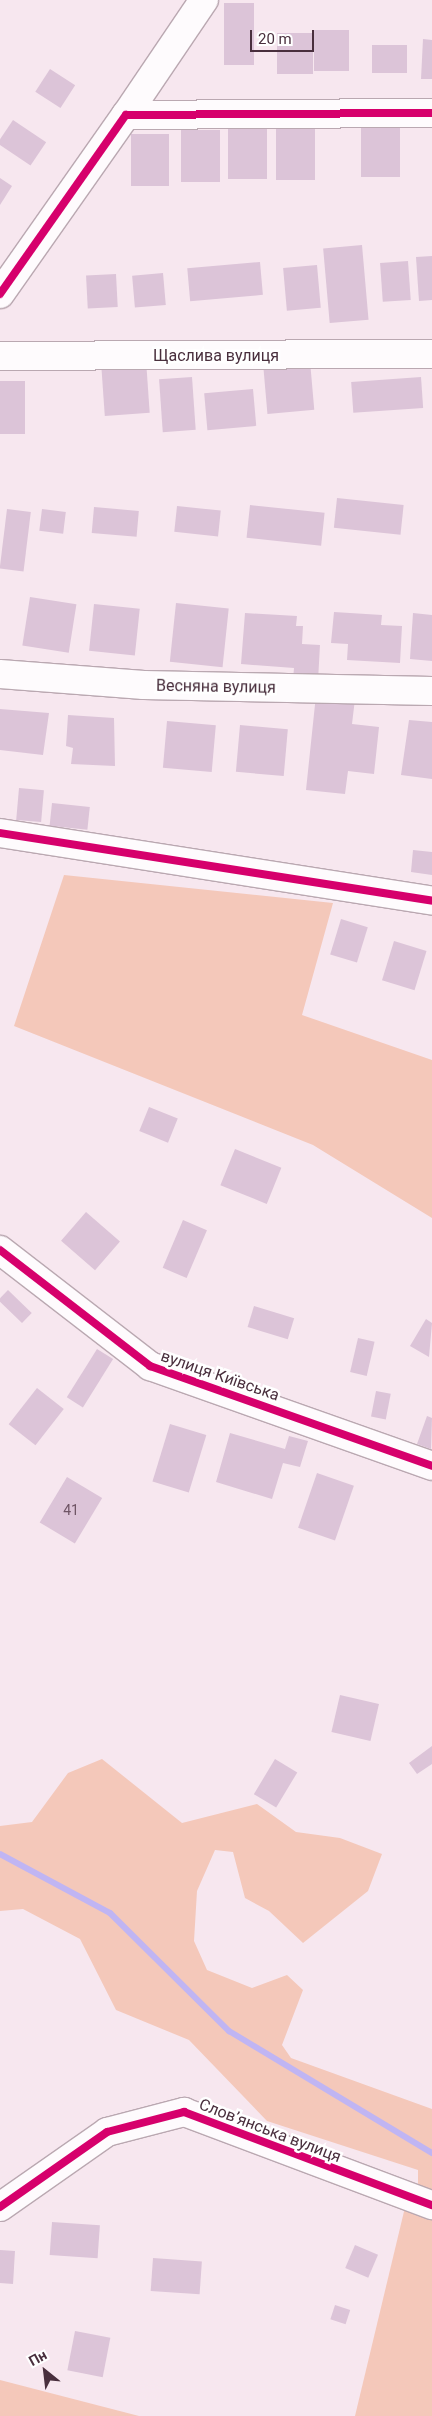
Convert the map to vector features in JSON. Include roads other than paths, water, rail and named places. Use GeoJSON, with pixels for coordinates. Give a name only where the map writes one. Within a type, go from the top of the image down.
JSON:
{"type":"FeatureCollection","features":[{"type":"Feature","properties":{"kind":"street"},"geometry":{"type":"LineString","coordinates":[[0,294],[204,0]]}},
{"type":"Feature","properties":{"kind":"street"},"geometry":{"type":"LineString","coordinates":[[126,115],[432,113]]}},
{"type":"Feature","properties":{"kind":"street","name":"Щаслива вулиця"},"geometry":{"type":"LineString","coordinates":[[0,356],[432,354]]}},
{"type":"Feature","properties":{"kind":"street","name":"Весняна вулиця"},"geometry":{"type":"LineString","coordinates":[[0,674],[144,685],[432,691]]}},
{"type":"Feature","properties":{"kind":"street"},"geometry":{"type":"LineString","coordinates":[[0,833],[432,901]]}},
{"type":"Feature","properties":{"kind":"street","name":"вулиця Київська"},"geometry":{"type":"LineString","coordinates":[[0,1250],[150,1366],[432,1466]]}},
{"type":"Feature","properties":{"kind":"street","name":"Словʼянська вулиця"},"geometry":{"type":"LineString","coordinates":[[0,2207],[107,2132],[184,2112],[432,2206]]}},
{"type":"Feature","properties":{"kind":"waterway"},"geometry":{"type":"LineString","coordinates":[[0,1854],[110,1913],[229,2031],[432,2153]]}}]}
